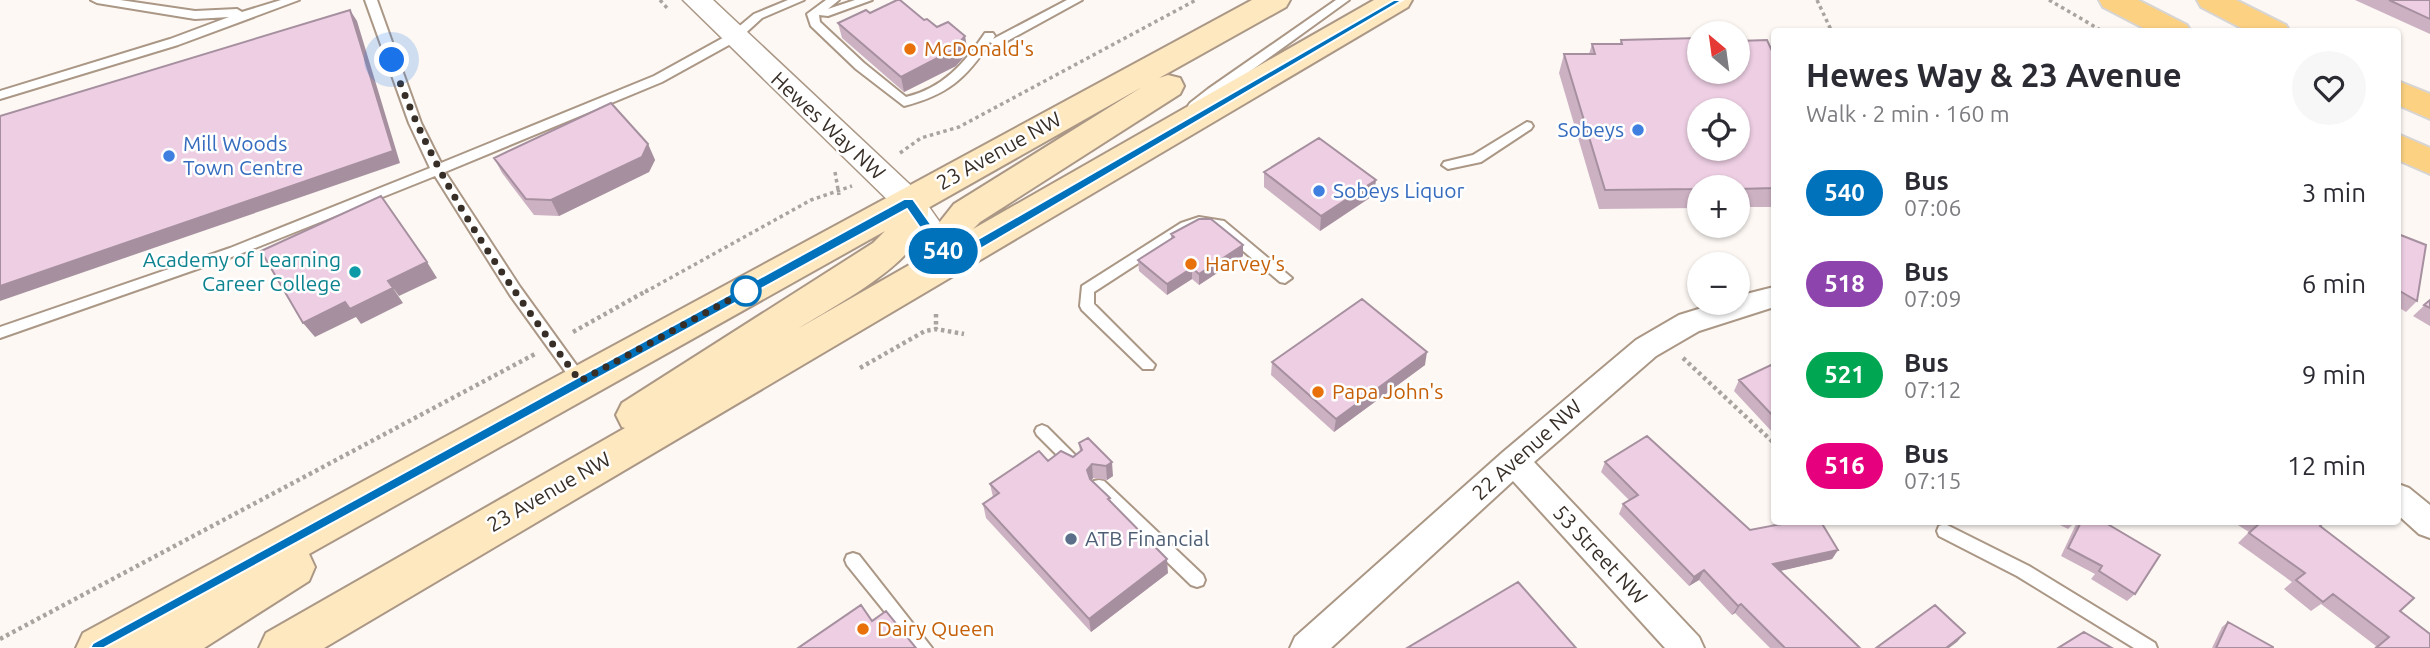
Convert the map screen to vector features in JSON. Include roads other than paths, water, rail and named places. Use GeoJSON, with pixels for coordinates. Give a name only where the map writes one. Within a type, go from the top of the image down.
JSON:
{"type":"FeatureCollection","features":[{"type":"Feature","properties":{"kind":"main road","name":"23 Avenue NW"},"geometry":{"type":"LineString","coordinates":[[282,648],[1397,0]]}},
{"type":"Feature","properties":{"kind":"main road"},"geometry":{"type":"LineString","coordinates":[[2115,0],[2168,28]]}},
{"type":"Feature","properties":{"kind":"main road"},"geometry":{"type":"LineString","coordinates":[[2212,0],[2268,28]]}},
{"type":"Feature","properties":{"kind":"main road","name":"23 Avenue NW"},"geometry":{"type":"LineString","coordinates":[[99,648],[1269,3]]}},
{"type":"Feature","properties":{"kind":"main road"},"geometry":{"type":"LineString","coordinates":[[950,261],[953,228],[967,213],[1185,75],[1269,3]]}},
{"type":"Feature","properties":{"kind":"main road"},"geometry":{"type":"LineString","coordinates":[[2401,94],[2430,110]]}},
{"type":"Feature","properties":{"kind":"main road"},"geometry":{"type":"LineString","coordinates":[[2401,148],[2430,163]]}},
{"type":"Feature","properties":{"kind":"main road"},"geometry":{"type":"LineString","coordinates":[[462,541],[648,406],[886,253],[903,238],[909,225],[912,215],[909,202]]}},
{"type":"Feature","properties":{"kind":"main road"},"geometry":{"type":"LineString","coordinates":[[164,648],[353,528],[445,457]]}},
{"type":"Feature","properties":{"kind":"street","name":"Hewes Way NW"},"geometry":{"type":"LineString","coordinates":[[697,0],[909,202],[950,261]]}},
{"type":"Feature","properties":{"kind":"street","name":"22 Avenue NW"},"geometry":{"type":"LineString","coordinates":[[1323,643],[1514,461],[1599,386],[1662,338],[1689,323],[1771,298]]}},
{"type":"Feature","properties":{"kind":"street","name":"53 Street NW"},"geometry":{"type":"LineString","coordinates":[[1514,461],[1687,648]]}},
{"type":"Feature","properties":{"kind":"street"},"geometry":{"type":"LineString","coordinates":[[2401,500],[2430,524]]}},
{"type":"Feature","properties":{"kind":"lane"},"geometry":{"type":"LineString","coordinates":[[97,0],[195,15],[252,12]]}},
{"type":"Feature","properties":{"kind":"lane"},"geometry":{"type":"LineString","coordinates":[[0,95],[174,42],[252,12],[293,0]]}},
{"type":"Feature","properties":{"kind":"lane"},"geometry":{"type":"LineString","coordinates":[[371,0],[415,123],[438,171],[515,290],[580,381]]}},
{"type":"Feature","properties":{"kind":"lane"},"geometry":{"type":"LineString","coordinates":[[0,333],[235,251],[438,171],[658,79],[734,37],[758,16],[798,0]]}},
{"type":"Feature","properties":{"kind":"lane"},"geometry":{"type":"LineString","coordinates":[[833,0],[813,14],[815,21],[860,66],[904,102],[921,99],[948,86],[993,39],[1076,0]]}},
{"type":"Feature","properties":{"kind":"lane"},"geometry":{"type":"LineString","coordinates":[[815,21],[837,8],[866,0]]}},
{"type":"Feature","properties":{"kind":"lane"},"geometry":{"type":"LineString","coordinates":[[1156,139],[1227,80],[1343,0]]}},
{"type":"Feature","properties":{"kind":"lane"},"geometry":{"type":"LineString","coordinates":[[2401,100],[2430,110]]}},
{"type":"Feature","properties":{"kind":"lane"},"geometry":{"type":"LineString","coordinates":[[1448,166],[1476,159],[1527,125]]}},
{"type":"Feature","properties":{"kind":"lane"},"geometry":{"type":"LineString","coordinates":[[1148,365],[1087,306],[1087,290],[1186,226],[1199,222],[1219,224],[1285,278]]}},
{"type":"Feature","properties":{"kind":"lane"},"geometry":{"type":"LineString","coordinates":[[1042,431],[1074,463]]}},
{"type":"Feature","properties":{"kind":"lane"},"geometry":{"type":"LineString","coordinates":[[1099,486],[1196,580]]}},
{"type":"Feature","properties":{"kind":"lane"},"geometry":{"type":"LineString","coordinates":[[1945,531],[2023,570],[2149,648]]}},
{"type":"Feature","properties":{"kind":"lane"},"geometry":{"type":"LineString","coordinates":[[853,561],[924,648]]}},
{"type":"Feature","properties":{"kind":"place","name":"McDonald's"},"geometry":{"type":"Point","coordinates":[910,49]}},
{"type":"Feature","properties":{"kind":"place","name":"Sobeys"},"geometry":{"type":"Point","coordinates":[1638,130]}},
{"type":"Feature","properties":{"kind":"place","name":"Mill Woods Town Centre"},"geometry":{"type":"Point","coordinates":[169,156]}},
{"type":"Feature","properties":{"kind":"place","name":"Sobeys Liquor"},"geometry":{"type":"Point","coordinates":[1319,191]}},
{"type":"Feature","properties":{"kind":"place","name":"Harvey's"},"geometry":{"type":"Point","coordinates":[1191,264]}},
{"type":"Feature","properties":{"kind":"place","name":"Academy of Learning Career College"},"geometry":{"type":"Point","coordinates":[355,272]}},
{"type":"Feature","properties":{"kind":"place","name":"Papa John's"},"geometry":{"type":"Point","coordinates":[1318,392]}},
{"type":"Feature","properties":{"kind":"place","name":"ATB Financial"},"geometry":{"type":"Point","coordinates":[1071,539]}},
{"type":"Feature","properties":{"kind":"place","name":"Dairy Queen"},"geometry":{"type":"Point","coordinates":[863,629]}}]}
